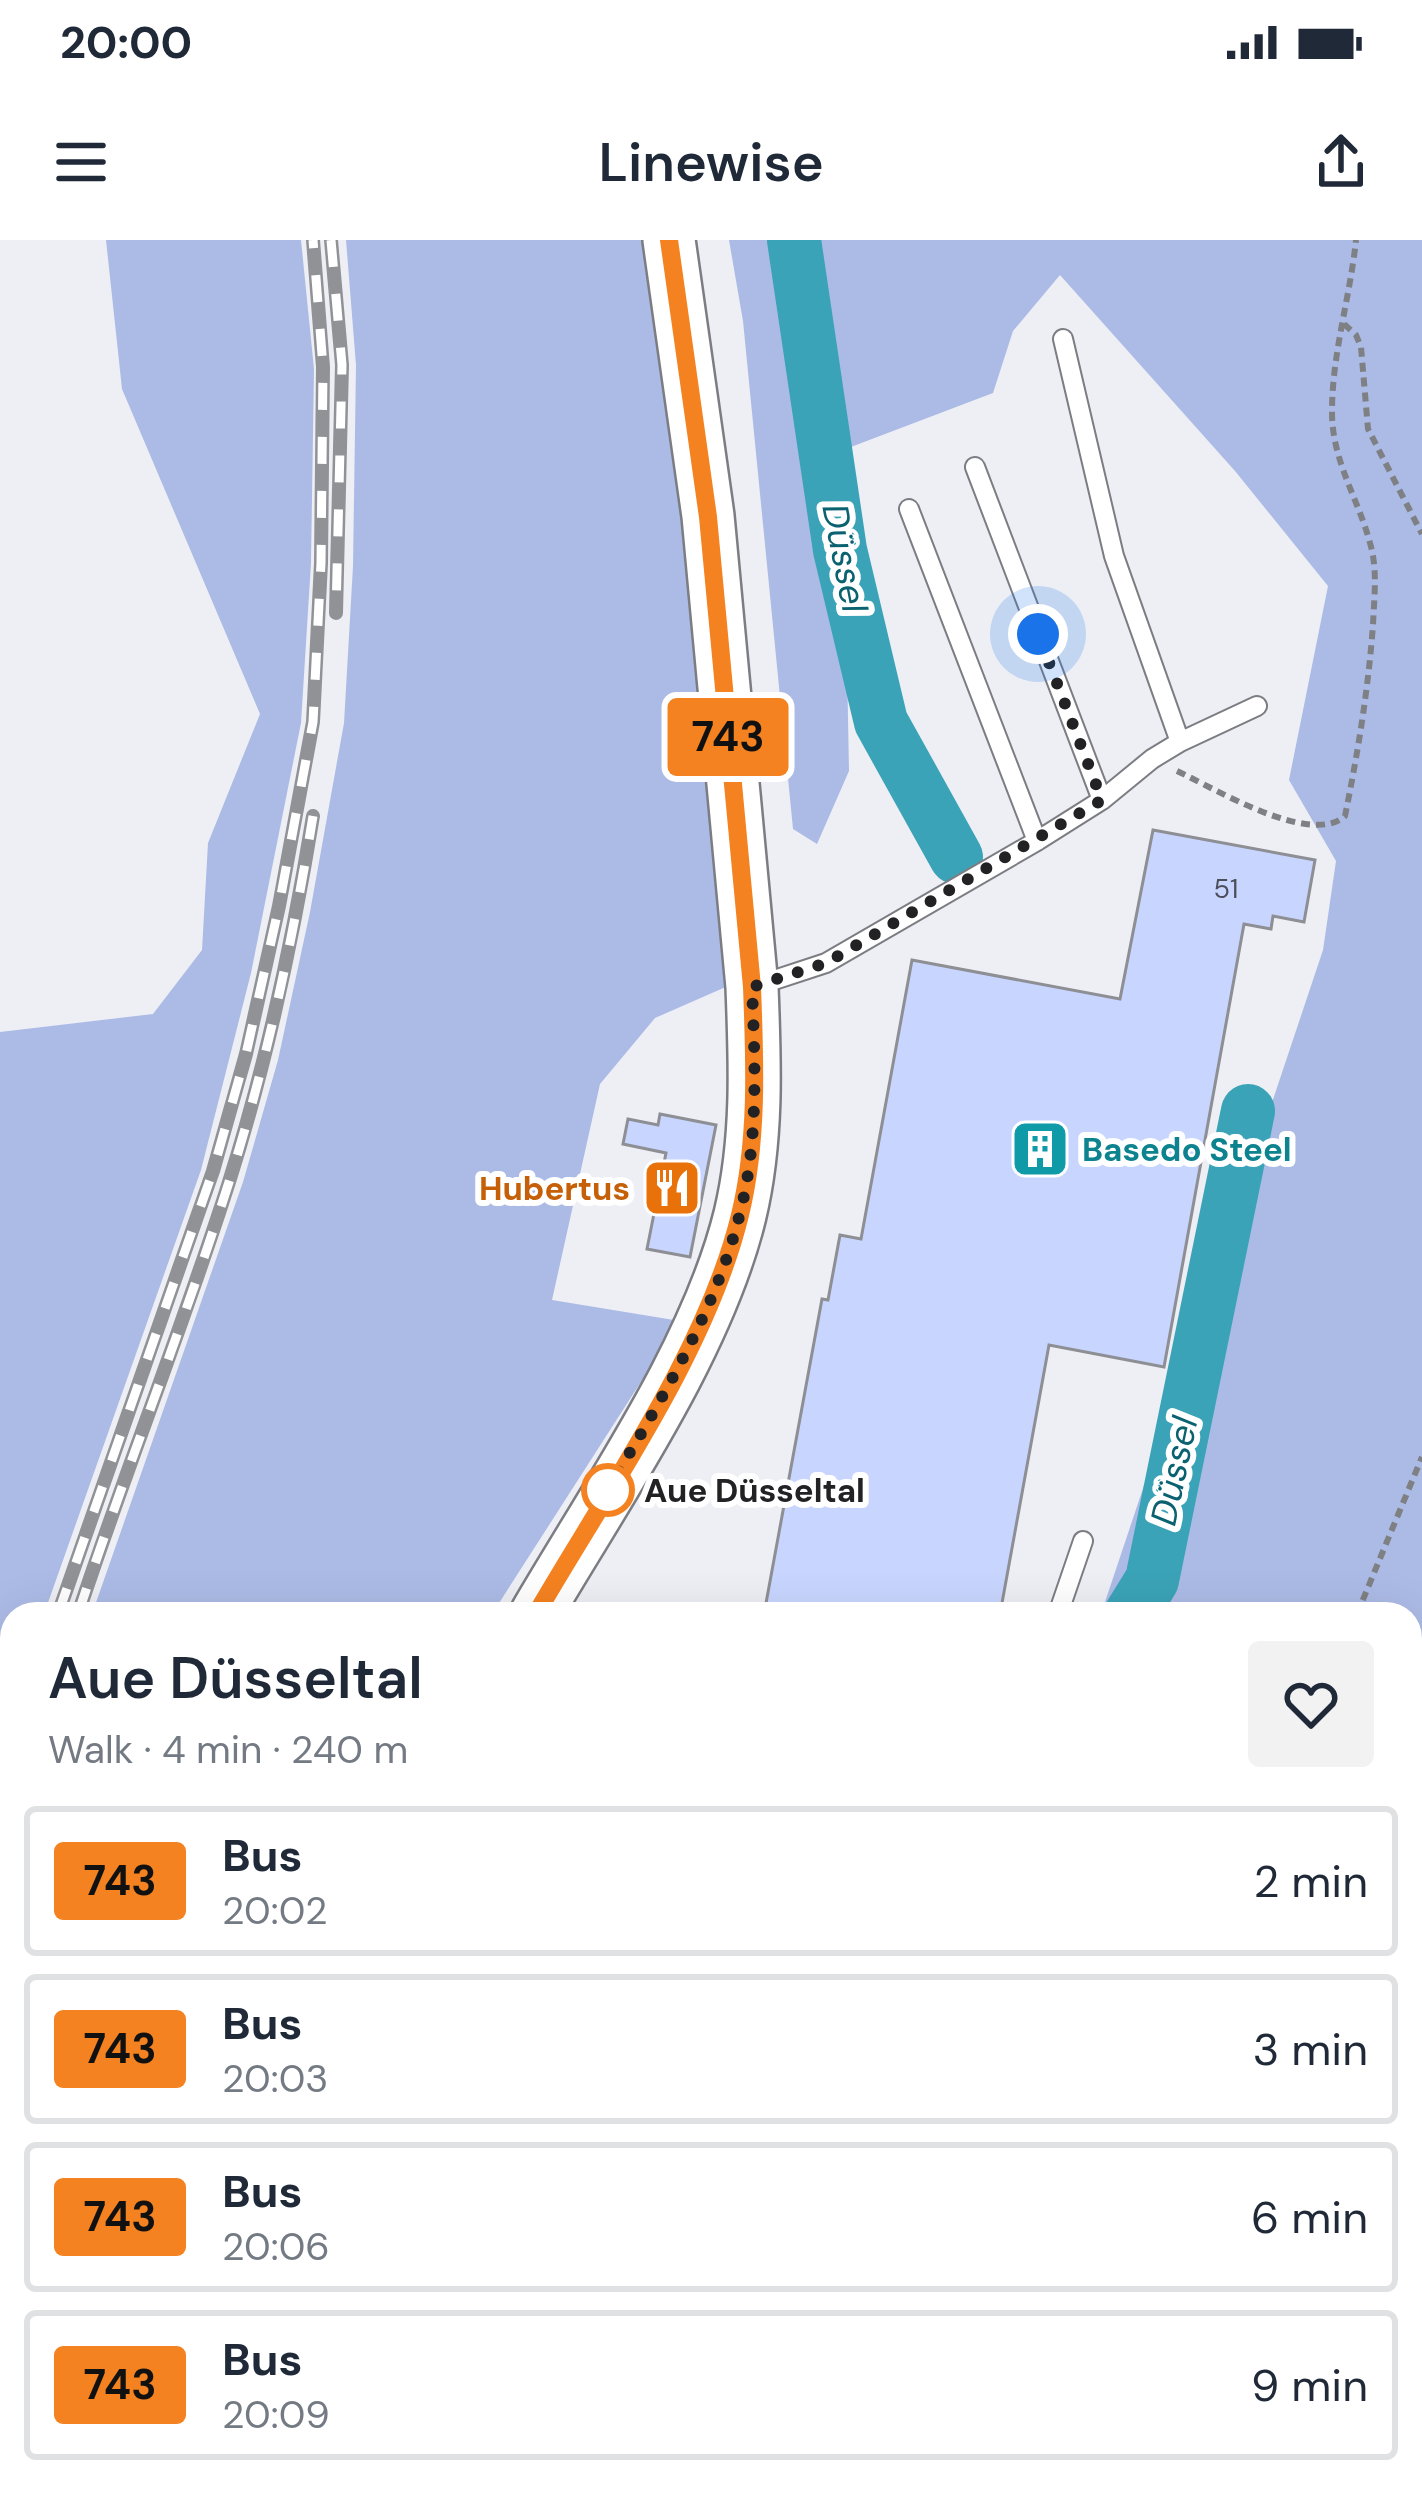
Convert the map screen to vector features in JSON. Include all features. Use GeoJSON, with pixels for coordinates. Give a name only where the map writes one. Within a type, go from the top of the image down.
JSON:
{"type":"FeatureCollection","features":[{"type":"Feature","properties":{"kind":"main road"},"geometry":{"type":"LineString","coordinates":[[543,1602],[686,1356],[718,1286],[740,1215],[753,1139],[752,987],[708,517],[669,240]]}},
{"type":"Feature","properties":{"kind":"lane"},"geometry":{"type":"LineString","coordinates":[[1063,339],[1114,556],[1180,742]]}},
{"type":"Feature","properties":{"kind":"lane"},"geometry":{"type":"LineString","coordinates":[[975,467],[1102,800]]}},
{"type":"Feature","properties":{"kind":"lane"},"geometry":{"type":"LineString","coordinates":[[909,509],[1037,841]]}},
{"type":"Feature","properties":{"kind":"lane"},"geometry":{"type":"LineString","coordinates":[[752,987],[826,963],[1037,841],[1180,742],[1257,706]]}},
{"type":"Feature","properties":{"kind":"lane"},"geometry":{"type":"LineString","coordinates":[[1062,1602],[1083,1541]]}},
{"type":"Feature","properties":{"kind":"path"},"geometry":{"type":"LineString","coordinates":[[1152,759],[1298,825],[1340,822],[1345,816],[1367,706],[1376,577],[1370,542],[1338,460],[1334,435],[1337,340],[1344,324],[1357,240]]}},
{"type":"Feature","properties":{"kind":"path"},"geometry":{"type":"LineString","coordinates":[[1344,324],[1361,347],[1368,429],[1422,534]]}},
{"type":"Feature","properties":{"kind":"path"},"geometry":{"type":"LineString","coordinates":[[1362,1602],[1422,1457]]}},
{"type":"Feature","properties":{"kind":"shaded area"},"geometry":{"type":"Polygon","coordinates":[[[106,240],[301,240],[314,369],[311,563],[301,723],[251,973],[201,1170],[48,1602],[0,1602],[0,1032],[153,1014],[202,950],[208,843],[260,714],[122,389],[106,240]]]}},
{"type":"Feature","properties":{"kind":"shaded area"},"geometry":{"type":"Polygon","coordinates":[[[346,240],[644,240],[669,377],[728,986],[655,1018],[600,1084],[552,1300],[680,1321],[500,1602],[96,1602],[243,1182],[278,1060],[310,912],[344,723],[353,566],[356,365],[346,240]]]}},
{"type":"Feature","properties":{"kind":"shaded area"},"geometry":{"type":"Polygon","coordinates":[[[729,240],[1422,240],[1422,1602],[1105,1602],[1323,950],[1336,861],[1289,780],[1328,586],[1235,471],[1060,275],[1013,331],[993,393],[843,450],[849,771],[817,844],[793,829],[743,321],[729,240]]]}},
{"type":"Feature","properties":{"kind":"building","name":"Basedo Steel"},"geometry":{"type":"Polygon","coordinates":[[[1153,830],[1315,860],[1304,922],[1273,916],[1271,929],[1244,924],[1164,1367],[1049,1345],[1002,1602],[766,1602],[822,1299],[828,1300],[840,1235],[861,1239],[912,960],[1120,999],[1153,830]]]}},
{"type":"Feature","properties":{"kind":"building"},"geometry":{"type":"Polygon","coordinates":[[[660,1114],[716,1125],[690,1257],[647,1249],[666,1153],[623,1144],[628,1119],[658,1125],[660,1114]]]}},
{"type":"Feature","properties":{"kind":"waterway","name":"Düssel"},"geometry":{"type":"LineString","coordinates":[[794,240],[840,550],[881,722],[956,857]]}},
{"type":"Feature","properties":{"kind":"waterway","name":"Düssel"},"geometry":{"type":"LineString","coordinates":[[1138,1602],[1152,1580],[1248,1111]]}},
{"type":"Feature","properties":{"kind":"railway"},"geometry":{"type":"LineString","coordinates":[[62,1602],[213,1171],[246,1054],[279,906],[313,722],[323,367],[313,240]]}},
{"type":"Feature","properties":{"kind":"railway"},"geometry":{"type":"LineString","coordinates":[[331,240],[342,365],[336,613]]}},
{"type":"Feature","properties":{"kind":"railway"},"geometry":{"type":"LineString","coordinates":[[82,1602],[243,1137],[278,1000],[313,816]]}},
{"type":"Feature","properties":{"kind":"bus line","name":"743"},"geometry":{"type":"LineString","coordinates":[[543,1602],[686,1356],[718,1286],[740,1215],[753,1139],[752,987],[708,517],[669,240]]}},
{"type":"Feature","properties":{"kind":"place","name":"Basedo Steel"},"geometry":{"type":"Point","coordinates":[1040,1149]}},
{"type":"Feature","properties":{"kind":"place","name":"Hubertus"},"geometry":{"type":"Point","coordinates":[672,1188]}},
{"type":"Feature","properties":{"kind":"place","name":"Aue Düsseltal"},"geometry":{"type":"Point","coordinates":[608,1490]}},
{"type":"Feature","properties":{"kind":"route"},"geometry":{"type":"LineString","coordinates":[[608,1490],[686,1356],[718,1286],[740,1215],[753,1139],[752,987],[826,963],[1102,800],[1038,634]]}}]}
